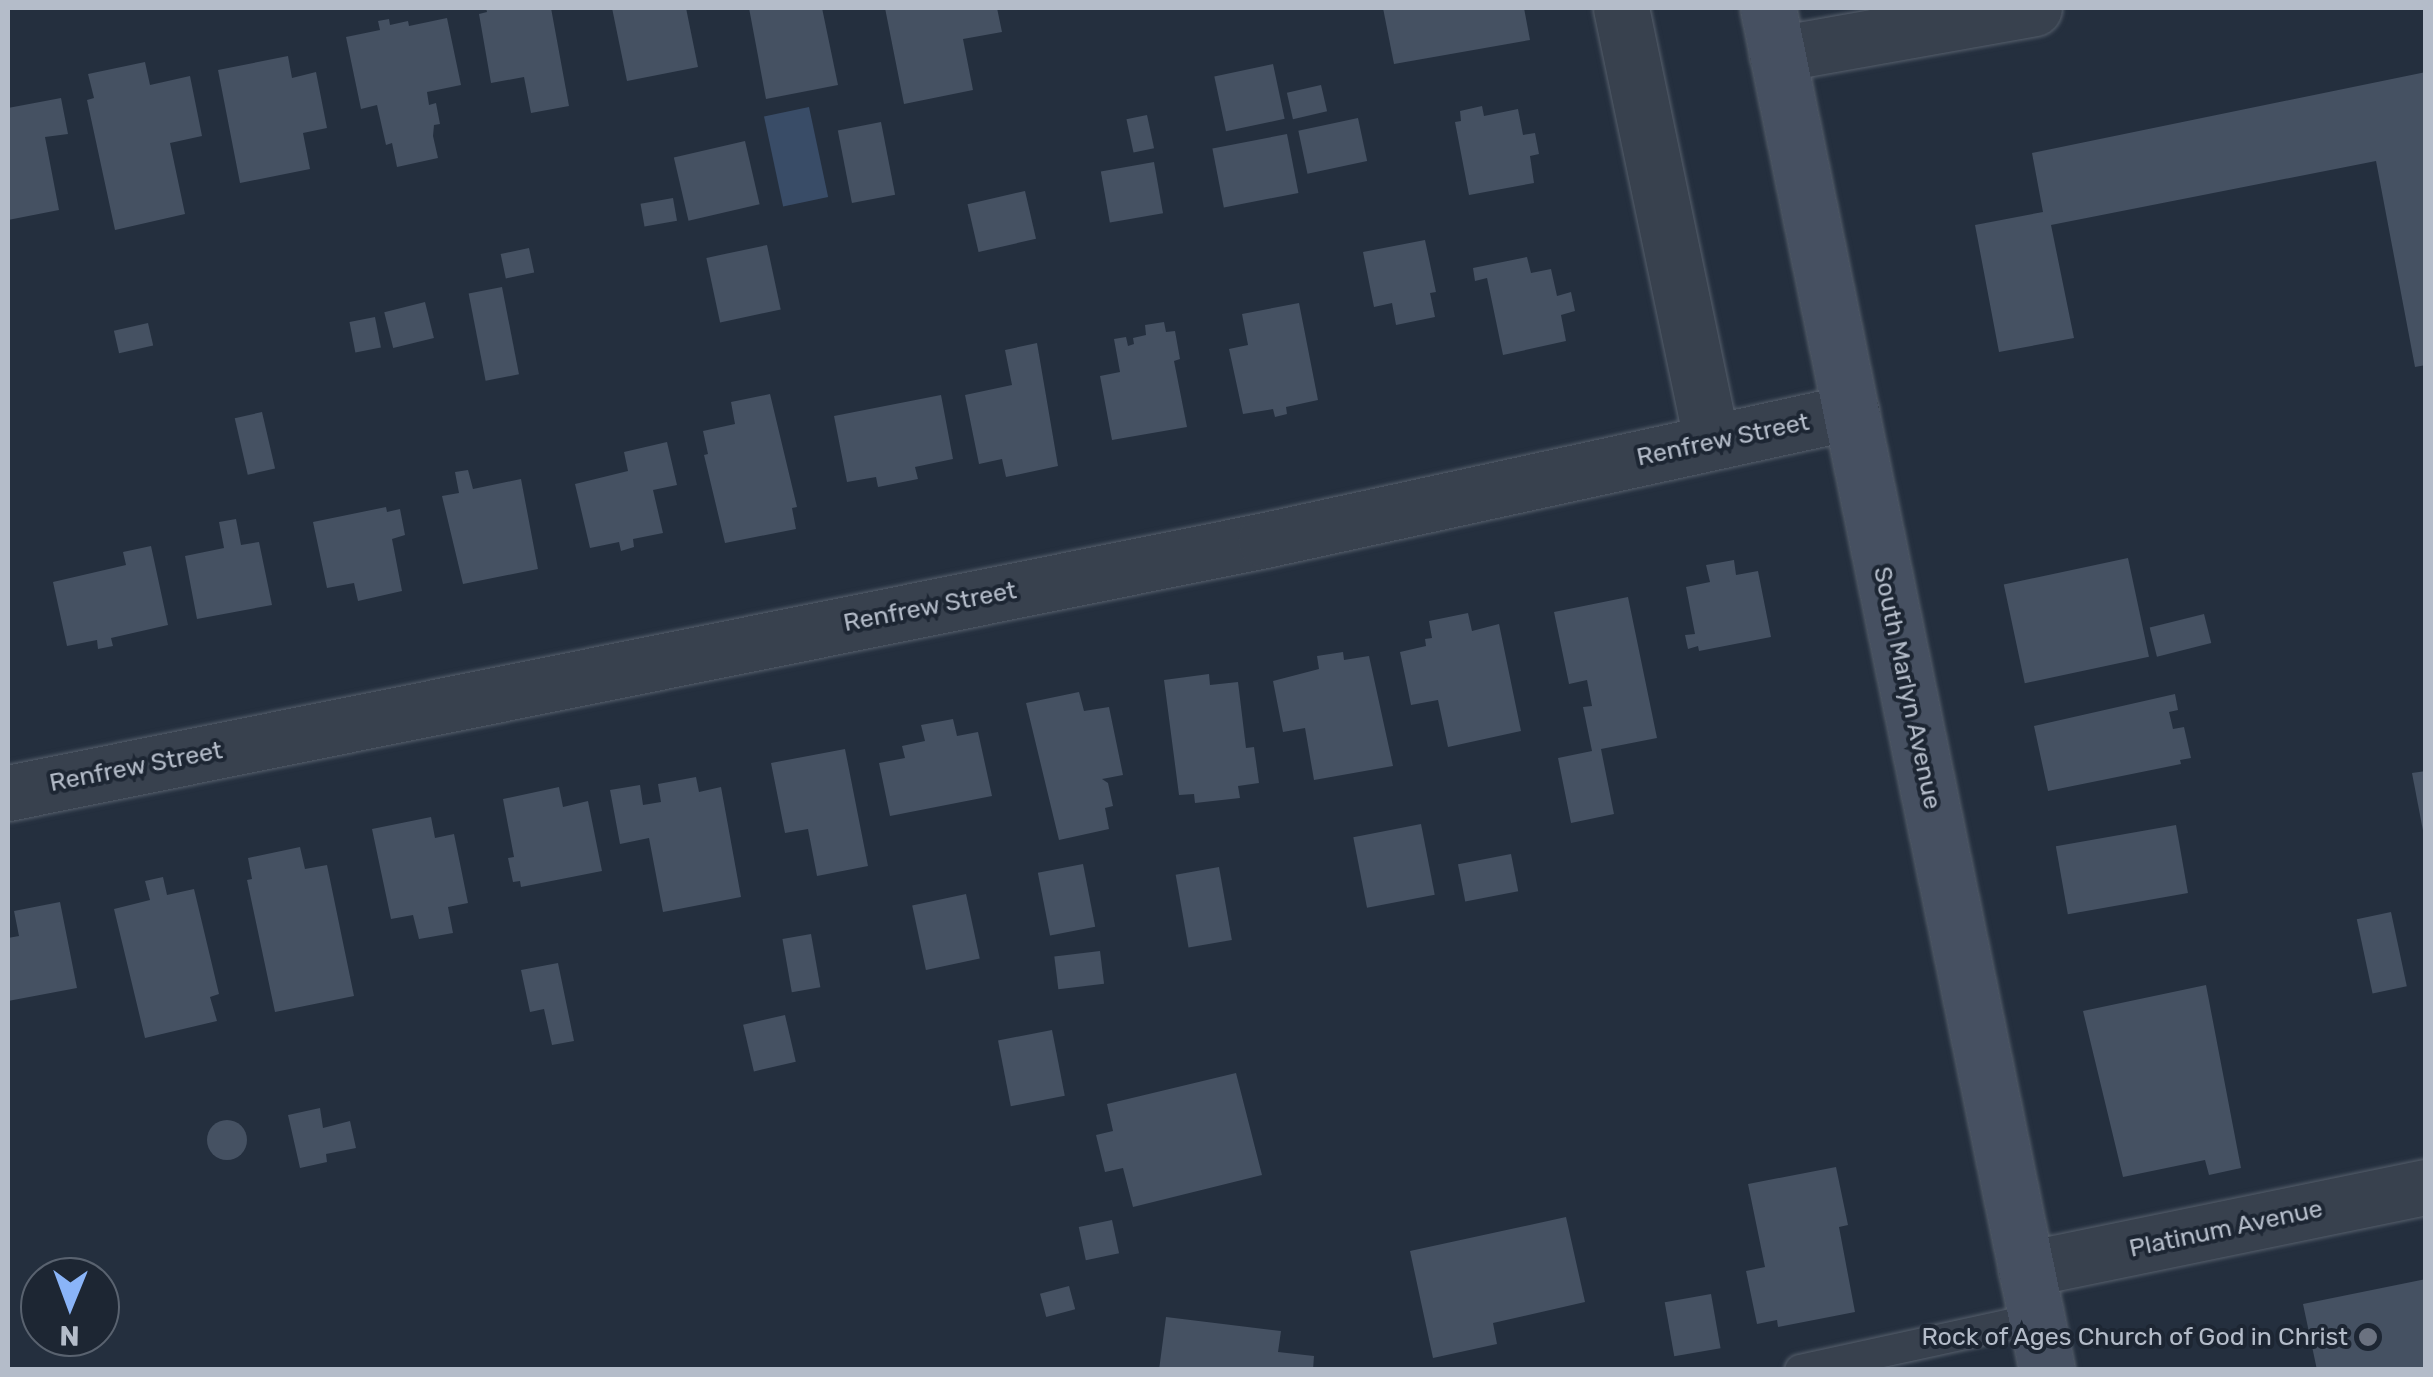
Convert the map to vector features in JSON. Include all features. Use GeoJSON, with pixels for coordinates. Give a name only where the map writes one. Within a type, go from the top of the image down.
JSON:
{"type":"FeatureCollection","features":[{"type":"Feature","properties":{"kind":"street"},"geometry":{"type":"LineString","coordinates":[[1621,8],[1711,440]]}},
{"type":"Feature","properties":{"kind":"street"},"geometry":{"type":"LineString","coordinates":[[1772,31],[2034,8]]}},
{"type":"Feature","properties":{"kind":"street","name":"South Marlyn Avenue"},"geometry":{"type":"LineString","coordinates":[[1772,31],[2036,1338]]}},
{"type":"Feature","properties":{"kind":"street","name":"Renfrew Street"},"geometry":{"type":"LineString","coordinates":[[8,793],[1265,540],[1851,412]]}},
{"type":"Feature","properties":{"kind":"street","name":"Platinum Avenue"},"geometry":{"type":"LineString","coordinates":[[2036,1338],[2426,1188]]}},
{"type":"Feature","properties":{"kind":"lane"},"geometry":{"type":"LineString","coordinates":[[1800,1370],[2036,1338]]}},
{"type":"Feature","properties":{"kind":"water"},"geometry":{"type":"Polygon","coordinates":[[[809,107],[828,197],[783,207],[764,117],[809,107]]]}},
{"type":"Feature","properties":{"kind":"building"},"geometry":{"type":"Polygon","coordinates":[[[486,8],[551,8],[569,106],[531,113],[524,77],[491,83],[479,14],[487,12],[486,8]]]}},
{"type":"Feature","properties":{"kind":"building"},"geometry":{"type":"Polygon","coordinates":[[[612,8],[686,8],[698,67],[627,81],[612,8]]]}},
{"type":"Feature","properties":{"kind":"building"},"geometry":{"type":"Polygon","coordinates":[[[749,8],[822,8],[838,85],[766,99],[749,8]]]}},
{"type":"Feature","properties":{"kind":"building"},"geometry":{"type":"Polygon","coordinates":[[[885,8],[997,8],[1002,32],[963,39],[973,90],[904,104],[885,8]]]}},
{"type":"Feature","properties":{"kind":"building"},"geometry":{"type":"Polygon","coordinates":[[[1383,8],[1524,8],[1530,40],[1394,64],[1383,8]]]}},
{"type":"Feature","properties":{"kind":"building"},"geometry":{"type":"Polygon","coordinates":[[[447,18],[461,85],[427,92],[429,105],[436,103],[440,124],[434,125],[433,136],[438,158],[397,167],[392,143],[386,145],[377,105],[361,109],[346,37],[380,30],[378,21],[389,19],[390,25],[408,21],[409,26],[447,18]]]}},
{"type":"Feature","properties":{"kind":"building"},"geometry":{"type":"Polygon","coordinates":[[[288,56],[292,78],[316,72],[327,128],[303,133],[310,169],[240,183],[218,70],[288,56]]]}},
{"type":"Feature","properties":{"kind":"building"},"geometry":{"type":"Polygon","coordinates":[[[145,62],[150,85],[190,76],[202,136],[170,143],[185,214],[115,230],[87,100],[94,98],[88,74],[145,62]]]}},
{"type":"Feature","properties":{"kind":"building"},"geometry":{"type":"Polygon","coordinates":[[[1273,64],[1285,119],[1226,131],[1214,76],[1273,64]]]}},
{"type":"Feature","properties":{"kind":"building"},"geometry":{"type":"Polygon","coordinates":[[[2426,72],[2426,365],[2415,367],[2376,161],[2051,225],[2074,338],[1999,352],[1975,225],[2043,212],[2032,153],[2426,72]]]}},
{"type":"Feature","properties":{"kind":"building"},"geometry":{"type":"Polygon","coordinates":[[[1321,85],[1327,111],[1293,119],[1287,93],[1321,85]]]}},
{"type":"Feature","properties":{"kind":"building"},"geometry":{"type":"Polygon","coordinates":[[[61,98],[68,134],[45,137],[59,210],[8,220],[8,108],[61,98]]]}},
{"type":"Feature","properties":{"kind":"building"},"geometry":{"type":"Polygon","coordinates":[[[1482,106],[1484,116],[1518,109],[1523,135],[1535,133],[1539,154],[1530,156],[1534,183],[1469,195],[1455,122],[1461,121],[1460,111],[1482,106]]]}},
{"type":"Feature","properties":{"kind":"building"},"geometry":{"type":"Polygon","coordinates":[[[1147,115],[1154,148],[1134,153],[1126,119],[1147,115]]]}},
{"type":"Feature","properties":{"kind":"building"},"geometry":{"type":"Polygon","coordinates":[[[1358,118],[1367,161],[1307,174],[1298,131],[1358,118]]]}},
{"type":"Feature","properties":{"kind":"building"},"geometry":{"type":"Polygon","coordinates":[[[881,122],[895,195],[852,203],[838,130],[881,122]]]}},
{"type":"Feature","properties":{"kind":"building"},"geometry":{"type":"Polygon","coordinates":[[[1287,134],[1298,193],[1224,207],[1212,149],[1287,134]]]}},
{"type":"Feature","properties":{"kind":"building"},"geometry":{"type":"Polygon","coordinates":[[[745,141],[760,204],[688,221],[674,157],[745,141]]]}},
{"type":"Feature","properties":{"kind":"building"},"geometry":{"type":"Polygon","coordinates":[[[1154,162],[1163,213],[1110,223],[1101,171],[1154,162]]]}},
{"type":"Feature","properties":{"kind":"building"},"geometry":{"type":"Polygon","coordinates":[[[1025,191],[1036,239],[979,252],[968,204],[1025,191]]]}},
{"type":"Feature","properties":{"kind":"building"},"geometry":{"type":"Polygon","coordinates":[[[673,198],[677,221],[644,226],[641,204],[673,198]]]}},
{"type":"Feature","properties":{"kind":"building"},"geometry":{"type":"Polygon","coordinates":[[[1425,240],[1436,292],[1430,293],[1435,317],[1396,325],[1392,303],[1374,307],[1363,252],[1425,240]]]}},
{"type":"Feature","properties":{"kind":"building"},"geometry":{"type":"Polygon","coordinates":[[[767,245],[781,310],[720,322],[706,258],[767,245]]]}},
{"type":"Feature","properties":{"kind":"building"},"geometry":{"type":"Polygon","coordinates":[[[529,248],[534,272],[506,278],[501,254],[529,248]]]}},
{"type":"Feature","properties":{"kind":"building"},"geometry":{"type":"Polygon","coordinates":[[[1527,257],[1531,273],[1551,269],[1557,296],[1571,292],[1575,311],[1561,315],[1566,341],[1503,355],[1487,278],[1475,281],[1473,268],[1527,257]]]}},
{"type":"Feature","properties":{"kind":"building"},"geometry":{"type":"Polygon","coordinates":[[[502,287],[519,374],[486,381],[469,293],[502,287]]]}},
{"type":"Feature","properties":{"kind":"building"},"geometry":{"type":"Polygon","coordinates":[[[425,302],[434,338],[393,348],[384,312],[425,302]]]}},
{"type":"Feature","properties":{"kind":"building"},"geometry":{"type":"Polygon","coordinates":[[[1299,303],[1318,400],[1286,407],[1287,414],[1275,417],[1273,409],[1243,414],[1229,349],[1248,345],[1242,314],[1299,303]]]}},
{"type":"Feature","properties":{"kind":"building"},"geometry":{"type":"Polygon","coordinates":[[[375,317],[381,347],[355,352],[349,322],[375,317]]]}},
{"type":"Feature","properties":{"kind":"building"},"geometry":{"type":"Polygon","coordinates":[[[1164,322],[1166,332],[1175,331],[1180,359],[1174,361],[1187,427],[1112,440],[1100,376],[1120,372],[1114,339],[1126,337],[1128,346],[1134,344],[1133,338],[1146,335],[1145,325],[1164,322]]]}},
{"type":"Feature","properties":{"kind":"building"},"geometry":{"type":"Polygon","coordinates":[[[148,323],[153,345],[119,353],[114,331],[148,323]]]}},
{"type":"Feature","properties":{"kind":"building"},"geometry":{"type":"Polygon","coordinates":[[[1037,343],[1058,466],[1006,477],[1002,459],[979,464],[965,395],[1012,385],[1005,350],[1037,343]]]}},
{"type":"Feature","properties":{"kind":"building"},"geometry":{"type":"Polygon","coordinates":[[[770,394],[797,507],[792,508],[796,529],[725,543],[704,455],[708,454],[703,431],[735,424],[731,402],[770,394]]]}},
{"type":"Feature","properties":{"kind":"building"},"geometry":{"type":"Polygon","coordinates":[[[941,395],[953,459],[915,467],[918,479],[878,487],[876,477],[847,482],[834,416],[941,395]]]}},
{"type":"Feature","properties":{"kind":"building"},"geometry":{"type":"Polygon","coordinates":[[[262,412],[275,469],[248,475],[235,418],[262,412]]]}},
{"type":"Feature","properties":{"kind":"building"},"geometry":{"type":"Polygon","coordinates":[[[667,442],[677,485],[653,490],[663,533],[633,539],[634,547],[621,551],[619,542],[590,548],[575,484],[628,471],[624,452],[667,442]]]}},
{"type":"Feature","properties":{"kind":"building"},"geometry":{"type":"Polygon","coordinates":[[[468,470],[473,489],[521,479],[538,569],[463,584],[442,496],[459,493],[455,472],[468,470]]]}},
{"type":"Feature","properties":{"kind":"building"},"geometry":{"type":"Polygon","coordinates":[[[386,507],[387,512],[400,509],[405,535],[392,539],[402,591],[358,601],[354,583],[327,588],[313,522],[386,507]]]}},
{"type":"Feature","properties":{"kind":"building"},"geometry":{"type":"Polygon","coordinates":[[[236,519],[241,545],[259,542],[272,605],[197,619],[185,556],[224,548],[219,522],[236,519]]]}},
{"type":"Feature","properties":{"kind":"building"},"geometry":{"type":"Polygon","coordinates":[[[151,546],[168,625],[111,638],[113,646],[98,649],[97,640],[67,646],[53,582],[126,565],[123,552],[151,546]]]}},
{"type":"Feature","properties":{"kind":"building"},"geometry":{"type":"Polygon","coordinates":[[[2128,558],[2149,657],[2025,683],[2004,584],[2128,558]]]}},
{"type":"Feature","properties":{"kind":"building"},"geometry":{"type":"Polygon","coordinates":[[[1734,560],[1736,575],[1758,571],[1771,637],[1699,651],[1698,646],[1688,649],[1685,635],[1695,634],[1686,587],[1710,582],[1706,565],[1734,560]]]}},
{"type":"Feature","properties":{"kind":"building"},"geometry":{"type":"Polygon","coordinates":[[[1628,597],[1657,738],[1601,749],[1614,814],[1571,823],[1558,758],[1592,751],[1583,707],[1592,706],[1587,680],[1569,684],[1554,612],[1628,597]]]}},
{"type":"Feature","properties":{"kind":"building"},"geometry":{"type":"Polygon","coordinates":[[[1468,613],[1472,631],[1499,624],[1521,731],[1448,747],[1438,700],[1411,705],[1400,652],[1426,646],[1425,639],[1432,638],[1429,621],[1468,613]]]}},
{"type":"Feature","properties":{"kind":"building"},"geometry":{"type":"Polygon","coordinates":[[[2204,614],[2211,643],[2157,657],[2150,628],[2204,614]]]}},
{"type":"Feature","properties":{"kind":"building"},"geometry":{"type":"Polygon","coordinates":[[[1343,652],[1344,660],[1369,656],[1393,766],[1314,780],[1305,728],[1283,732],[1273,681],[1319,669],[1317,656],[1343,652]]]}},
{"type":"Feature","properties":{"kind":"building"},"geometry":{"type":"Polygon","coordinates":[[[1209,674],[1210,685],[1238,682],[1246,748],[1254,747],[1259,783],[1238,786],[1240,798],[1195,803],[1194,794],[1179,795],[1164,680],[1209,674]]]}},
{"type":"Feature","properties":{"kind":"building"},"geometry":{"type":"Polygon","coordinates":[[[1079,692],[1084,711],[1109,707],[1123,775],[1102,779],[1108,783],[1113,806],[1105,808],[1109,829],[1059,840],[1026,703],[1079,692]]]}},
{"type":"Feature","properties":{"kind":"building"},"geometry":{"type":"Polygon","coordinates":[[[2175,694],[2178,710],[2169,712],[2173,729],[2184,727],[2191,758],[2180,760],[2181,764],[2048,791],[2034,726],[2175,694]]]}},
{"type":"Feature","properties":{"kind":"building"},"geometry":{"type":"Polygon","coordinates":[[[953,719],[957,736],[978,732],[992,796],[890,816],[879,763],[905,758],[902,746],[925,741],[921,725],[953,719]]]}},
{"type":"Feature","properties":{"kind":"building"},"geometry":{"type":"Polygon","coordinates":[[[845,749],[868,866],[817,876],[808,829],[785,833],[771,763],[845,749]]]}},
{"type":"Feature","properties":{"kind":"building"},"geometry":{"type":"Polygon","coordinates":[[[2426,771],[2426,836],[2424,836],[2412,773],[2426,771]]]}},
{"type":"Feature","properties":{"kind":"building"},"geometry":{"type":"Polygon","coordinates":[[[696,777],[699,792],[721,787],[741,897],[663,912],[649,838],[620,844],[610,790],[640,785],[643,805],[661,802],[658,784],[696,777]]]}},
{"type":"Feature","properties":{"kind":"building"},"geometry":{"type":"Polygon","coordinates":[[[559,787],[563,807],[588,801],[602,871],[521,887],[520,881],[513,882],[508,858],[514,857],[503,799],[559,787]]]}},
{"type":"Feature","properties":{"kind":"building"},"geometry":{"type":"Polygon","coordinates":[[[431,817],[435,838],[454,834],[468,903],[448,907],[453,933],[419,939],[413,915],[391,919],[372,829],[431,817]]]}},
{"type":"Feature","properties":{"kind":"building"},"geometry":{"type":"Polygon","coordinates":[[[1421,824],[1435,895],[1367,908],[1353,837],[1421,824]]]}},
{"type":"Feature","properties":{"kind":"building"},"geometry":{"type":"Polygon","coordinates":[[[2176,825],[2188,893],[2068,914],[2056,846],[2176,825]]]}},
{"type":"Feature","properties":{"kind":"building"},"geometry":{"type":"Polygon","coordinates":[[[300,847],[305,869],[327,865],[354,996],[275,1012],[247,880],[252,879],[248,858],[300,847]]]}},
{"type":"Feature","properties":{"kind":"building"},"geometry":{"type":"Polygon","coordinates":[[[1511,854],[1518,891],[1465,902],[1458,864],[1511,854]]]}},
{"type":"Feature","properties":{"kind":"building"},"geometry":{"type":"Polygon","coordinates":[[[1083,864],[1095,927],[1050,936],[1038,873],[1083,864]]]}},
{"type":"Feature","properties":{"kind":"building"},"geometry":{"type":"Polygon","coordinates":[[[1219,867],[1232,940],[1189,948],[1176,875],[1219,867]]]}},
{"type":"Feature","properties":{"kind":"building"},"geometry":{"type":"Polygon","coordinates":[[[163,877],[167,895],[194,889],[219,994],[210,997],[217,1021],[145,1038],[114,909],[150,900],[145,881],[163,877]]]}},
{"type":"Feature","properties":{"kind":"building"},"geometry":{"type":"Polygon","coordinates":[[[966,894],[980,959],[926,970],[912,905],[966,894]]]}},
{"type":"Feature","properties":{"kind":"building"},"geometry":{"type":"Polygon","coordinates":[[[60,902],[77,988],[8,1001],[8,938],[19,936],[14,911],[60,902]]]}},
{"type":"Feature","properties":{"kind":"building"},"geometry":{"type":"Polygon","coordinates":[[[2391,912],[2407,986],[2373,994],[2357,919],[2391,912]]]}},
{"type":"Feature","properties":{"kind":"building"},"geometry":{"type":"Polygon","coordinates":[[[811,934],[820,987],[792,992],[782,939],[811,934]]]}},
{"type":"Feature","properties":{"kind":"building"},"geometry":{"type":"Polygon","coordinates":[[[1100,951],[1104,984],[1058,989],[1054,957],[1100,951]]]}},
{"type":"Feature","properties":{"kind":"building"},"geometry":{"type":"Polygon","coordinates":[[[558,963],[574,1041],[552,1045],[544,1009],[530,1012],[521,970],[558,963]]]}},
{"type":"Feature","properties":{"kind":"building"},"geometry":{"type":"Polygon","coordinates":[[[2206,985],[2241,1168],[2209,1175],[2205,1160],[2123,1177],[2083,1011],[2206,985]]]}},
{"type":"Feature","properties":{"kind":"building"},"geometry":{"type":"Polygon","coordinates":[[[785,1015],[796,1062],[754,1071],[743,1025],[785,1015]]]}},
{"type":"Feature","properties":{"kind":"building"},"geometry":{"type":"Polygon","coordinates":[[[1052,1030],[1065,1096],[1011,1106],[998,1040],[1052,1030]]]}},
{"type":"Feature","properties":{"kind":"building"},"geometry":{"type":"Polygon","coordinates":[[[1236,1073],[1262,1175],[1133,1207],[1123,1168],[1105,1172],[1096,1135],[1113,1131],[1107,1104],[1236,1073]]]}},
{"type":"Feature","properties":{"kind":"building"},"geometry":{"type":"Polygon","coordinates":[[[320,1108],[323,1128],[350,1121],[356,1148],[326,1154],[327,1162],[300,1168],[288,1115],[320,1108]]]}},
{"type":"Feature","properties":{"kind":"building"},"geometry":{"type":"Polygon","coordinates":[[[227,1120],[241,1126],[247,1140],[241,1154],[227,1160],[213,1154],[207,1140],[213,1126],[227,1120]]]}},
{"type":"Feature","properties":{"kind":"building"},"geometry":{"type":"Polygon","coordinates":[[[1836,1167],[1848,1225],[1839,1227],[1855,1312],[1778,1327],[1777,1320],[1757,1324],[1746,1271],[1765,1267],[1748,1184],[1836,1167]]]}},
{"type":"Feature","properties":{"kind":"building"},"geometry":{"type":"Polygon","coordinates":[[[1566,1217],[1585,1302],[1493,1323],[1497,1344],[1433,1358],[1410,1251],[1566,1217]]]}},
{"type":"Feature","properties":{"kind":"building"},"geometry":{"type":"Polygon","coordinates":[[[1112,1220],[1119,1253],[1086,1260],[1079,1227],[1112,1220]]]}},
{"type":"Feature","properties":{"kind":"building","name":"Rock of Ages Church of God in Christ"},"geometry":{"type":"Polygon","coordinates":[[[2426,1279],[2426,1370],[2317,1370],[2303,1304],[2426,1279]]]}},
{"type":"Feature","properties":{"kind":"building"},"geometry":{"type":"Polygon","coordinates":[[[1069,1286],[1075,1309],[1046,1317],[1040,1294],[1069,1286]]]}},
{"type":"Feature","properties":{"kind":"building"},"geometry":{"type":"Polygon","coordinates":[[[1711,1294],[1721,1348],[1674,1356],[1665,1302],[1711,1294]]]}},
{"type":"Feature","properties":{"kind":"building"},"geometry":{"type":"Polygon","coordinates":[[[1166,1317],[1281,1331],[1278,1352],[1314,1356],[1313,1370],[1159,1370],[1166,1317]]]}},
{"type":"Feature","properties":{"kind":"place","name":"Rock of Ages Church of God in Christ"},"geometry":{"type":"Point","coordinates":[2368,1337]}}]}
